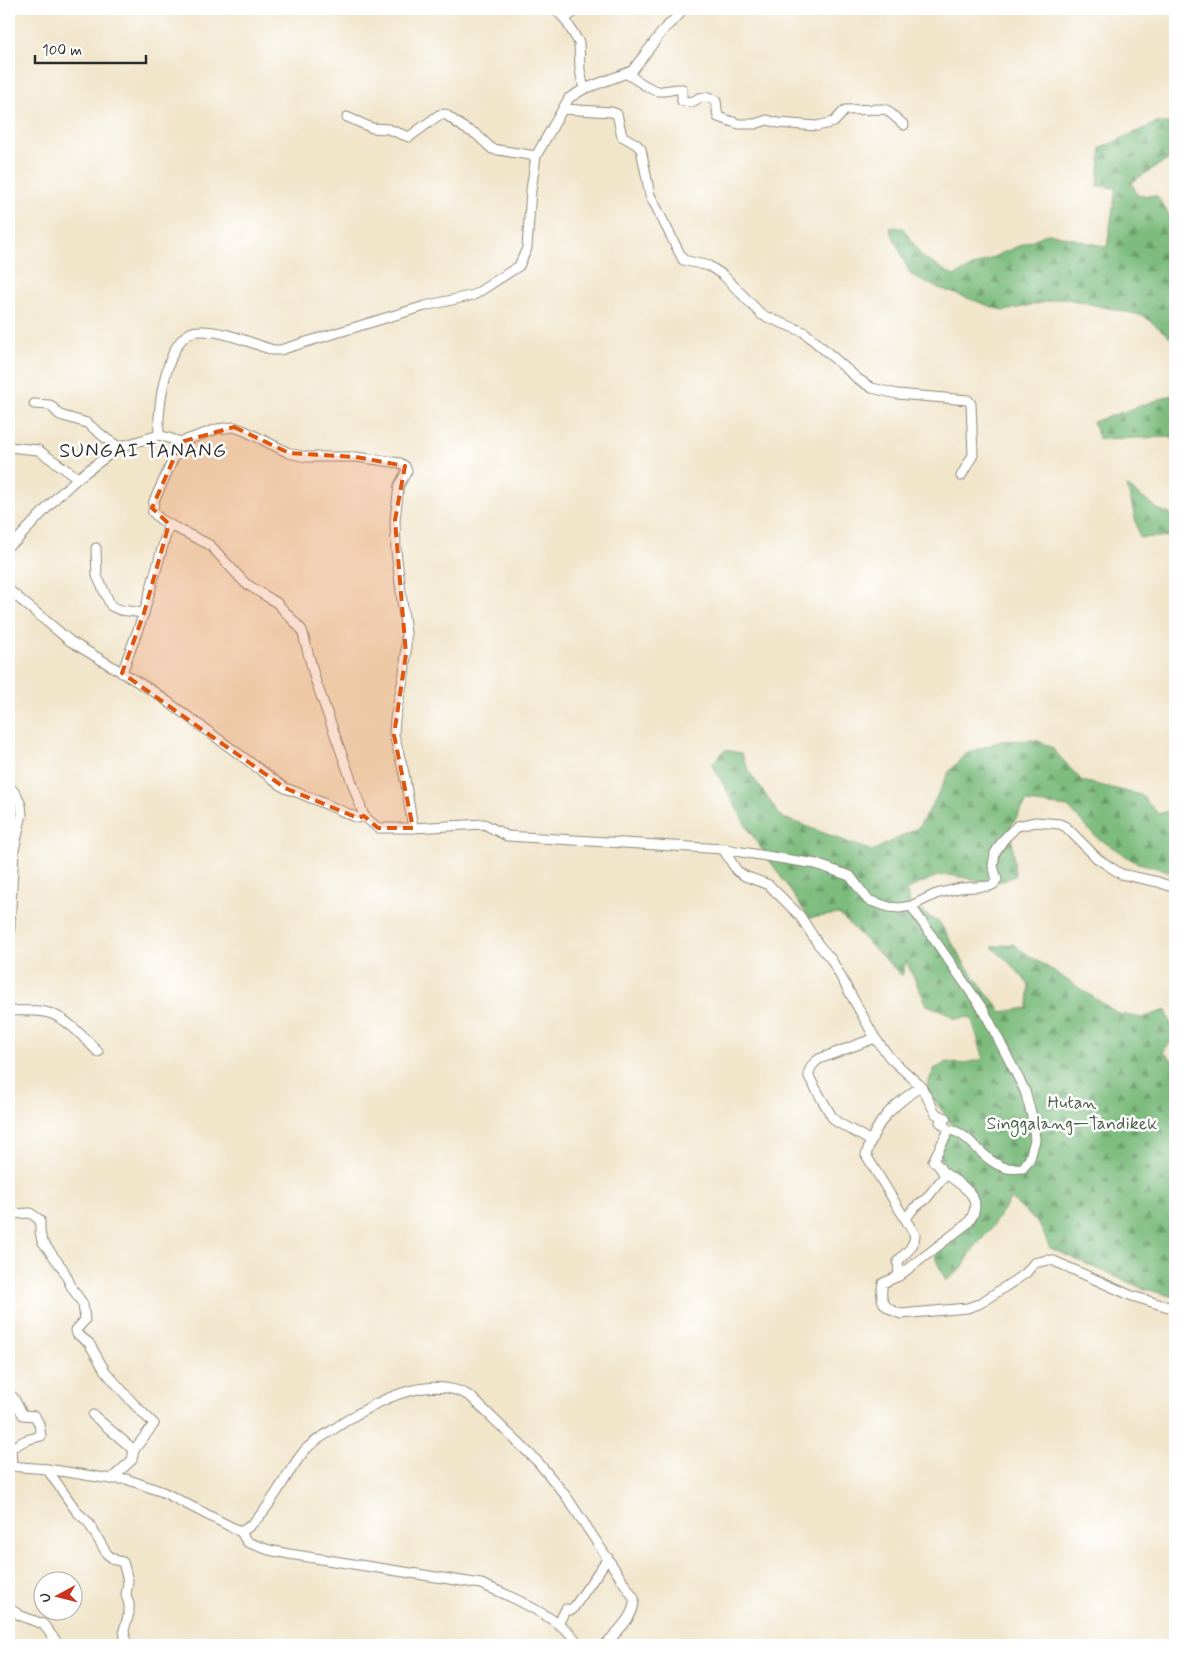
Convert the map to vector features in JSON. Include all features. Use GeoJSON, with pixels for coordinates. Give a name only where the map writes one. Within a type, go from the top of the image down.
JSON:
{"type":"FeatureCollection","features":[{"type":"Feature","properties":{"kind":"street"},"geometry":{"type":"LineString","coordinates":[[555,9],[565,18],[578,44],[584,89]]}},
{"type":"Feature","properties":{"kind":"street"},"geometry":{"type":"LineString","coordinates":[[565,18],[578,9]]}},
{"type":"Feature","properties":{"kind":"street"},"geometry":{"type":"LineString","coordinates":[[159,435],[158,422],[162,398],[175,348],[182,338],[196,330],[219,333],[273,350],[280,350],[425,306],[474,295],[519,266],[527,248],[531,190],[536,156],[569,98],[605,80],[632,71],[665,28],[679,16],[679,9]]}},
{"type":"Feature","properties":{"kind":"street"},"geometry":{"type":"LineString","coordinates":[[627,74],[657,91],[673,88],[682,89],[682,100],[692,102],[708,97],[716,101],[718,117],[739,124],[755,124],[767,120],[778,123],[817,126],[834,122],[846,110],[883,109],[887,110],[904,125]]}},
{"type":"Feature","properties":{"kind":"street"},"geometry":{"type":"LineString","coordinates":[[563,109],[612,112],[617,114],[622,136],[641,149],[650,195],[683,260],[709,266],[723,275],[762,315],[804,332],[858,379],[880,392],[968,400],[971,404],[973,455],[961,476]]}},
{"type":"Feature","properties":{"kind":"street"},"geometry":{"type":"LineString","coordinates":[[347,117],[372,128],[388,129],[409,137],[439,115],[445,114],[479,136],[492,149],[536,156]]}},
{"type":"Feature","properties":{"kind":"street"},"geometry":{"type":"LineString","coordinates":[[34,404],[50,405],[61,416],[75,418],[87,423],[108,440],[119,446]]}},
{"type":"Feature","properties":{"kind":"street"},"geometry":{"type":"LineString","coordinates":[[9,545],[17,540],[58,496],[78,478],[119,446],[159,435],[181,442],[216,429],[234,427],[289,453],[306,456],[356,457],[400,463],[405,466],[407,471],[399,485],[395,520],[396,551],[406,633],[406,654],[394,735],[404,774],[413,828]]}},
{"type":"Feature","properties":{"kind":"street"},"geometry":{"type":"LineString","coordinates":[[181,442],[152,508],[153,512],[169,524],[210,545],[245,583],[277,603],[302,630],[315,679],[364,816],[378,828],[484,824],[507,836],[723,849],[816,864],[850,876],[868,900],[889,907],[899,908],[911,906],[936,894],[960,888],[990,886],[994,884],[997,879],[993,866],[995,853],[1003,840],[1017,826],[1036,822],[1066,826],[1094,855],[1120,874],[1158,882],[1175,888]]}},
{"type":"Feature","properties":{"kind":"street"},"geometry":{"type":"LineString","coordinates":[[9,447],[38,450],[78,478]]}},
{"type":"Feature","properties":{"kind":"street"},"geometry":{"type":"LineString","coordinates":[[122,673],[144,613],[169,524]]}},
{"type":"Feature","properties":{"kind":"street"},"geometry":{"type":"LineString","coordinates":[[96,548],[97,576],[111,606],[120,610],[144,613]]}},
{"type":"Feature","properties":{"kind":"street"},"geometry":{"type":"LineString","coordinates":[[9,590],[70,642],[156,694],[285,788],[358,818],[364,816]]}},
{"type":"Feature","properties":{"kind":"street"},"geometry":{"type":"LineString","coordinates":[[9,786],[16,794],[21,805],[22,814],[14,850],[9,943]]}},
{"type":"Feature","properties":{"kind":"street"},"geometry":{"type":"LineString","coordinates":[[723,849],[737,871],[769,885],[800,916],[818,944],[831,958],[875,1038],[891,1059],[921,1086],[936,1114],[946,1118],[940,1122],[949,1130],[954,1130],[966,1138],[991,1162],[1008,1169],[1023,1168],[1030,1158],[1035,1140],[1033,1120],[1025,1091],[984,1011],[911,906]]}},
{"type":"Feature","properties":{"kind":"street"},"geometry":{"type":"LineString","coordinates":[[9,1011],[31,1011],[54,1015],[78,1032],[98,1052]]}},
{"type":"Feature","properties":{"kind":"street"},"geometry":{"type":"LineString","coordinates":[[872,1142],[837,1122],[832,1117],[811,1083],[808,1072],[814,1063],[819,1060],[875,1038]]}},
{"type":"Feature","properties":{"kind":"street"},"geometry":{"type":"LineString","coordinates":[[899,1276],[898,1262],[914,1243],[915,1235],[866,1155],[875,1131],[894,1106],[921,1086]]}},
{"type":"Feature","properties":{"kind":"street"},"geometry":{"type":"LineString","coordinates":[[949,1130],[933,1161],[946,1174],[970,1192],[976,1207],[968,1223],[899,1276],[884,1283],[881,1294],[884,1304],[891,1310],[901,1314],[967,1308],[979,1304],[1026,1273],[1034,1263],[1048,1260],[1132,1296],[1175,1309]]}},
{"type":"Feature","properties":{"kind":"street"},"geometry":{"type":"LineString","coordinates":[[906,1218],[914,1208],[926,1199],[946,1174]]}},
{"type":"Feature","properties":{"kind":"street"},"geometry":{"type":"LineString","coordinates":[[9,1208],[12,1214],[30,1214],[40,1220],[42,1241],[63,1269],[72,1288],[83,1304],[84,1320],[76,1330],[77,1334],[89,1343],[105,1371],[132,1403],[154,1424],[134,1450],[132,1460],[111,1479]]}},
{"type":"Feature","properties":{"kind":"street"},"geometry":{"type":"LineString","coordinates":[[241,1532],[252,1526],[262,1514],[283,1480],[307,1448],[350,1417],[380,1402],[415,1389],[431,1387],[459,1390],[471,1397],[538,1462],[566,1496],[634,1598],[635,1606],[632,1613],[605,1645]]}},
{"type":"Feature","properties":{"kind":"street"},"geometry":{"type":"LineString","coordinates":[[13,1397],[22,1415],[35,1416],[38,1420],[40,1436],[26,1440],[11,1448],[10,1466],[47,1469],[111,1479],[126,1479],[156,1489],[241,1532],[247,1542],[269,1550],[482,1584],[509,1595],[558,1624],[575,1637],[579,1645]]}},
{"type":"Feature","properties":{"kind":"street"},"geometry":{"type":"LineString","coordinates":[[93,1415],[134,1450]]}},
{"type":"Feature","properties":{"kind":"street"},"geometry":{"type":"LineString","coordinates":[[47,1469],[77,1512],[88,1522],[107,1554],[115,1560],[123,1562],[128,1581],[126,1595],[129,1604],[129,1613],[124,1630],[126,1645]]}},
{"type":"Feature","properties":{"kind":"street"},"geometry":{"type":"LineString","coordinates":[[558,1624],[566,1609],[572,1610],[608,1558]]}},
{"type":"Feature","properties":{"kind":"street"},"geometry":{"type":"LineString","coordinates":[[9,1608],[21,1616],[43,1624],[59,1645]]}},
{"type":"Feature","properties":{"kind":"highlighted area"},"geometry":{"type":"Polygon","coordinates":[[[234,427],[289,453],[356,457],[405,466],[395,520],[406,654],[394,735],[413,828],[378,828],[364,816],[358,818],[285,788],[122,673],[144,613],[169,524],[152,508],[181,442],[234,427]]]}},
{"type":"Feature","properties":{"kind":"green space"},"geometry":{"type":"Polygon","coordinates":[[[1156,123],[1175,123],[1175,157],[1132,182],[1137,195],[1157,196],[1171,218],[1170,239],[1175,241],[1175,341],[1144,316],[1063,298],[1004,311],[936,287],[910,274],[889,227],[903,228],[922,257],[954,276],[1049,233],[1107,247],[1116,188],[1098,186],[1101,148],[1156,123]]]}},
{"type":"Feature","properties":{"kind":"green space"},"geometry":{"type":"Polygon","coordinates":[[[1175,394],[1175,437],[1099,439],[1093,422],[1175,394]]]}},
{"type":"Feature","properties":{"kind":"green space"},"geometry":{"type":"Polygon","coordinates":[[[1127,486],[1157,509],[1175,516],[1175,536],[1140,538],[1127,486]]]}},
{"type":"Feature","properties":{"kind":"green space","name":"Hutan Singgalang—Tandikek"},"geometry":{"type":"Polygon","coordinates":[[[1036,740],[1051,747],[1082,781],[1141,795],[1158,814],[1175,809],[1175,873],[1135,862],[1095,836],[1068,807],[1027,802],[1011,826],[1015,876],[1003,881],[987,882],[950,875],[937,876],[906,890],[910,904],[940,923],[966,966],[1002,1012],[1028,1008],[1029,985],[1013,966],[992,947],[1012,944],[1119,1014],[1142,1018],[1166,1010],[1175,1036],[1163,1052],[1175,1062],[1175,1297],[1142,1288],[1050,1248],[1039,1224],[1011,1199],[989,1231],[973,1249],[962,1268],[946,1281],[936,1260],[934,1243],[965,1222],[972,1213],[970,1187],[941,1164],[941,1143],[945,1132],[952,1125],[926,1088],[934,1069],[947,1062],[959,1064],[984,1059],[971,1017],[955,1019],[945,1012],[927,1005],[906,961],[902,976],[839,914],[809,918],[748,829],[712,764],[725,750],[741,753],[750,773],[781,817],[872,851],[918,828],[949,772],[965,754],[1001,741],[1036,740]]]}},
{"type":"Feature","properties":{"kind":"district","name":"SUNGAI TANANG"},"geometry":{"type":"Point","coordinates":[143,450]}}]}
